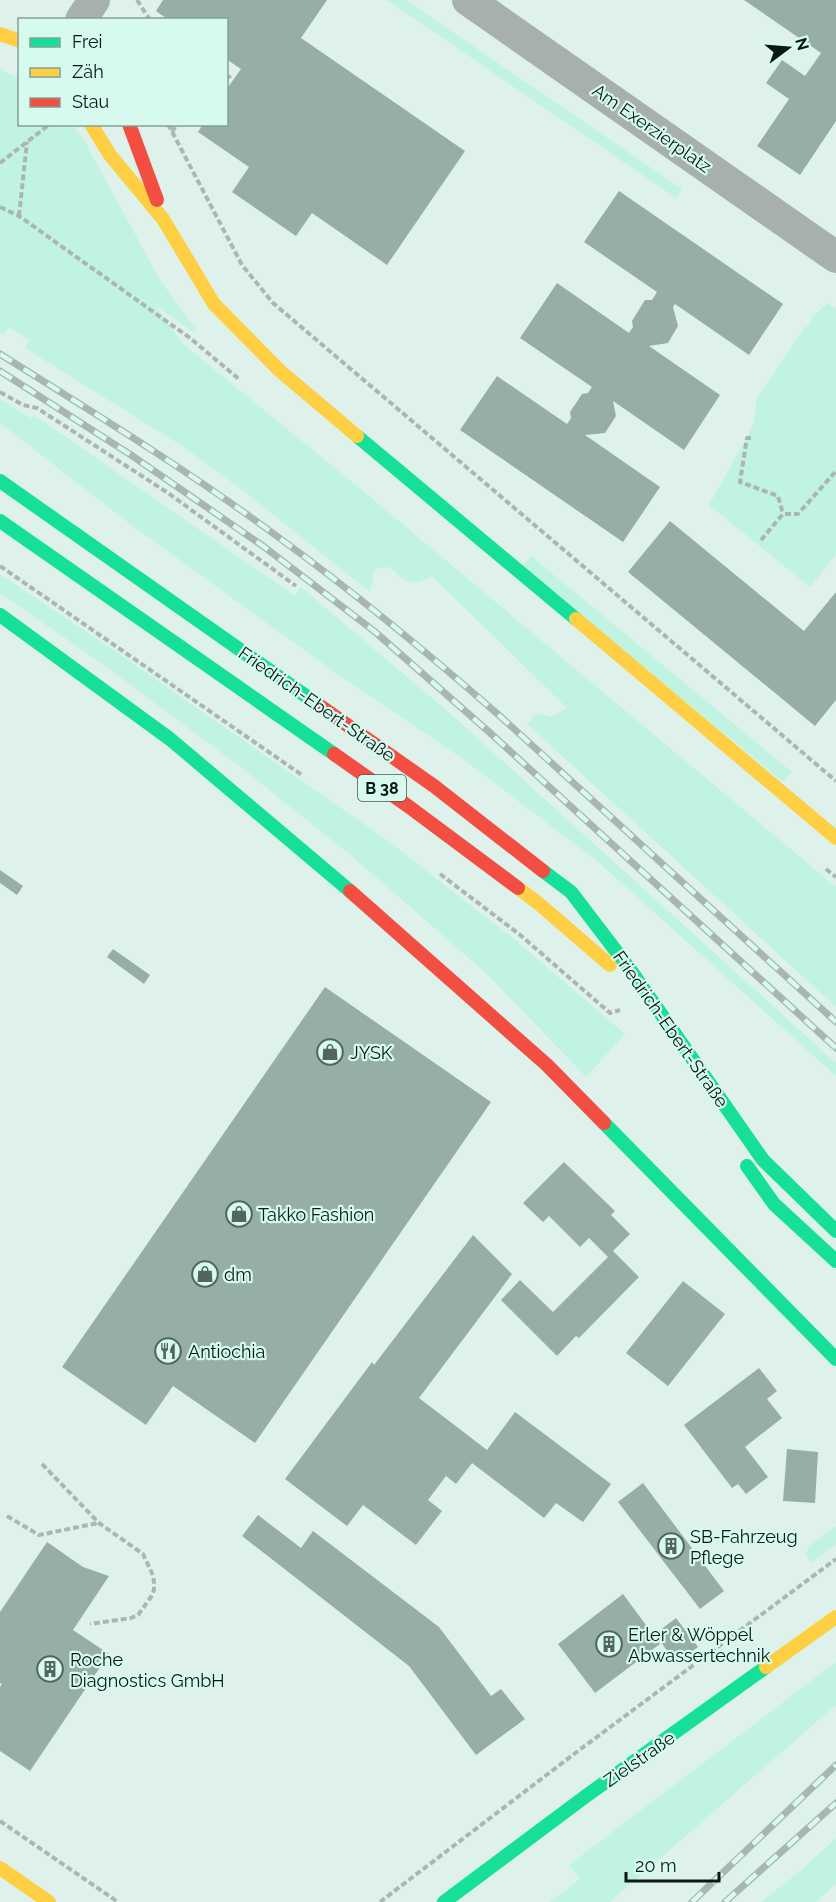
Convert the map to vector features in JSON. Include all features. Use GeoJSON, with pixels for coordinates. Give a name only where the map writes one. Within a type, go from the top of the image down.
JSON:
{"type":"FeatureCollection","features":[{"type":"Feature","properties":{"kind":"street"},"geometry":{"type":"LineString","coordinates":[[82,18],[94,0]]}},
{"type":"Feature","properties":{"kind":"street","name":"Am Exerzierplatz"},"geometry":{"type":"LineString","coordinates":[[468,0],[836,257]]}},
{"type":"Feature","properties":{"kind":"street"},"geometry":{"type":"LineString","coordinates":[[0,34],[18,40]]}},
{"type":"Feature","properties":{"kind":"street"},"geometry":{"type":"LineString","coordinates":[[92,126],[110,155],[163,219],[214,304],[279,370],[836,838]]}},
{"type":"Feature","properties":{"kind":"street"},"geometry":{"type":"LineString","coordinates":[[130,126],[163,219]]}},
{"type":"Feature","properties":{"kind":"street","name":"Friedrich-Ebert-Straße"},"geometry":{"type":"LineString","coordinates":[[0,481],[434,786],[571,892],[629,968],[763,1160],[836,1231]]}},
{"type":"Feature","properties":{"kind":"street","name":"Friedrich-Ebert-Straße"},"geometry":{"type":"LineString","coordinates":[[0,521],[408,806],[538,903],[612,966],[664,1036],[704,1100]]}},
{"type":"Feature","properties":{"kind":"street"},"geometry":{"type":"LineString","coordinates":[[0,615],[170,739],[348,889],[547,1065],[836,1359]]}},
{"type":"Feature","properties":{"kind":"street"},"geometry":{"type":"LineString","coordinates":[[739,1155],[774,1204],[836,1261]]}},
{"type":"Feature","properties":{"kind":"street","name":"Zielstraße"},"geometry":{"type":"LineString","coordinates":[[444,1902],[593,1791],[836,1617]]}},
{"type":"Feature","properties":{"kind":"street"},"geometry":{"type":"LineString","coordinates":[[0,1868],[49,1902]]}},
{"type":"Feature","properties":{"kind":"path"},"geometry":{"type":"LineString","coordinates":[[137,0],[149,18]]}},
{"type":"Feature","properties":{"kind":"path"},"geometry":{"type":"LineString","coordinates":[[0,163],[47,126]]}},
{"type":"Feature","properties":{"kind":"path"},"geometry":{"type":"LineString","coordinates":[[169,126],[242,265],[273,303],[836,781]]}},
{"type":"Feature","properties":{"kind":"path"},"geometry":{"type":"LineString","coordinates":[[172,132],[176,126]]}},
{"type":"Feature","properties":{"kind":"path"},"geometry":{"type":"LineString","coordinates":[[19,216],[27,142]]}},
{"type":"Feature","properties":{"kind":"path"},"geometry":{"type":"LineString","coordinates":[[0,392],[23,405],[38,408],[168,493],[296,586]]}},
{"type":"Feature","properties":{"kind":"path"},"geometry":{"type":"LineString","coordinates":[[751,438],[747,438],[740,482],[778,496],[783,514]]}},
{"type":"Feature","properties":{"kind":"path"},"geometry":{"type":"LineString","coordinates":[[761,540],[783,514],[798,514],[836,471]]}},
{"type":"Feature","properties":{"kind":"path"},"geometry":{"type":"LineString","coordinates":[[0,566],[302,775]]}},
{"type":"Feature","properties":{"kind":"path"},"geometry":{"type":"LineString","coordinates":[[437,871],[519,934],[610,1013]]}},
{"type":"Feature","properties":{"kind":"path"},"geometry":{"type":"LineString","coordinates":[[42,1464],[99,1523],[143,1554],[152,1573],[154,1590],[138,1615],[90,1624]]}},
{"type":"Feature","properties":{"kind":"path"},"geometry":{"type":"LineString","coordinates":[[7,1516],[39,1535],[99,1523]]}},
{"type":"Feature","properties":{"kind":"path"},"geometry":{"type":"LineString","coordinates":[[380,1902],[836,1558]]}},
{"type":"Feature","properties":{"kind":"path"},"geometry":{"type":"LineString","coordinates":[[0,1821],[118,1902]]}},
{"type":"Feature","properties":{"kind":"green space"},"geometry":{"type":"Polygon","coordinates":[[[387,0],[406,0],[682,189],[676,198],[387,0]]]}},
{"type":"Feature","properties":{"kind":"green space"},"geometry":{"type":"Polygon","coordinates":[[[0,70],[18,78],[18,126],[73,126],[84,140],[160,280],[196,330],[193,332],[155,305],[183,344],[363,491],[836,887],[836,1007],[527,724],[537,713],[551,717],[567,708],[432,576],[413,582],[404,579],[389,567],[375,569],[370,592],[241,489],[179,444],[25,348],[30,340],[8,327],[3,335],[0,332],[0,70]]]}},
{"type":"Feature","properties":{"kind":"green space"},"geometry":{"type":"Polygon","coordinates":[[[827,303],[836,309],[836,555],[810,587],[709,505],[753,426],[757,398],[805,327],[827,303]]]}},
{"type":"Feature","properties":{"kind":"green space"},"geometry":{"type":"Polygon","coordinates":[[[0,399],[31,418],[34,415],[295,596],[301,587],[453,716],[836,1063],[836,1076],[596,860],[460,757],[333,671],[134,527],[0,423],[0,399]]]}},
{"type":"Feature","properties":{"kind":"green space"},"geometry":{"type":"Polygon","coordinates":[[[531,556],[792,772],[783,782],[522,567],[531,556]]]}},
{"type":"Feature","properties":{"kind":"green space"},"geometry":{"type":"Polygon","coordinates":[[[0,574],[387,840],[514,939],[625,1034],[586,1077],[487,974],[354,858],[242,768],[112,671],[0,593],[0,574]]]}},
{"type":"Feature","properties":{"kind":"green space"},"geometry":{"type":"Polygon","coordinates":[[[836,1526],[836,1544],[810,1563],[806,1554],[808,1547],[836,1526]]]}},
{"type":"Feature","properties":{"kind":"green space"},"geometry":{"type":"Polygon","coordinates":[[[836,1662],[836,1705],[610,1902],[550,1902],[580,1879],[569,1865],[836,1662]]]}},
{"type":"Feature","properties":{"kind":"green space"},"geometry":{"type":"Polygon","coordinates":[[[836,1838],[836,1884],[816,1902],[761,1902],[799,1872],[836,1838]]]}},
{"type":"Feature","properties":{"kind":"building"},"geometry":{"type":"Polygon","coordinates":[[[163,0],[327,0],[301,38],[465,151],[387,265],[312,213],[296,236],[232,192],[249,167],[198,132],[202,126],[228,126],[228,87],[241,69],[228,60],[228,18],[166,18],[156,11],[163,0]]]}},
{"type":"Feature","properties":{"kind":"building"},"geometry":{"type":"Polygon","coordinates":[[[744,0],[836,0],[836,121],[800,175],[757,146],[789,99],[766,83],[782,60],[805,76],[821,53],[744,0]]]}},
{"type":"Feature","properties":{"kind":"building"},"geometry":{"type":"Polygon","coordinates":[[[619,191],[783,304],[749,355],[675,304],[673,307],[678,326],[668,343],[649,346],[720,395],[684,450],[613,401],[616,416],[605,433],[585,435],[660,487],[623,542],[460,430],[497,376],[567,424],[571,418],[570,412],[582,394],[588,393],[592,387],[520,338],[557,283],[629,333],[633,327],[632,321],[645,300],[652,300],[657,292],[584,242],[619,191]]]}},
{"type":"Feature","properties":{"kind":"building"},"geometry":{"type":"Polygon","coordinates":[[[670,521],[804,631],[836,592],[836,700],[815,726],[628,572],[670,521]]]}},
{"type":"Feature","properties":{"kind":"building"},"geometry":{"type":"Polygon","coordinates":[[[0,870],[23,886],[17,895],[0,883],[0,870]]]}},
{"type":"Feature","properties":{"kind":"building"},"geometry":{"type":"Polygon","coordinates":[[[113,949],[150,975],[144,984],[107,957],[113,949]]]}},
{"type":"Feature","properties":{"kind":"building"},"geometry":{"type":"Polygon","coordinates":[[[325,987],[491,1102],[255,1443],[173,1386],[146,1425],[62,1367],[325,987]]]}},
{"type":"Feature","properties":{"kind":"building"},"geometry":{"type":"Polygon","coordinates":[[[564,1162],[615,1211],[611,1215],[630,1234],[613,1251],[639,1277],[579,1338],[576,1336],[557,1356],[501,1300],[520,1280],[553,1312],[608,1257],[589,1238],[580,1247],[549,1216],[543,1222],[523,1203],[564,1162]]]}},
{"type":"Feature","properties":{"kind":"building"},"geometry":{"type":"Polygon","coordinates":[[[473,1235],[512,1274],[419,1398],[487,1450],[515,1412],[611,1484],[583,1522],[556,1503],[544,1518],[472,1463],[456,1484],[446,1476],[428,1500],[442,1511],[416,1545],[363,1505],[347,1526],[285,1479],[372,1362],[374,1365],[473,1235]]]}},
{"type":"Feature","properties":{"kind":"building"},"geometry":{"type":"Polygon","coordinates":[[[683,1281],[725,1314],[668,1386],[626,1353],[683,1281]]]}},
{"type":"Feature","properties":{"kind":"building"},"geometry":{"type":"Polygon","coordinates":[[[759,1368],[777,1391],[767,1399],[782,1418],[745,1447],[768,1477],[746,1494],[738,1484],[732,1488],[684,1425],[759,1368]]]}},
{"type":"Feature","properties":{"kind":"building"},"geometry":{"type":"Polygon","coordinates":[[[787,1449],[818,1452],[815,1503],[783,1501],[787,1449]]]}},
{"type":"Feature","properties":{"kind":"building","name":"SB-Fahrzeug Pflege"},"geometry":{"type":"Polygon","coordinates":[[[643,1483],[724,1591],[700,1609],[618,1502],[643,1483]]]}},
{"type":"Feature","properties":{"kind":"building"},"geometry":{"type":"Polygon","coordinates":[[[258,1515],[301,1548],[313,1531],[439,1627],[491,1696],[501,1689],[525,1719],[476,1755],[409,1666],[242,1536],[258,1515]]]}},
{"type":"Feature","properties":{"kind":"building","name":"Roche Diagnostics GmbH"},"geometry":{"type":"Polygon","coordinates":[[[47,1542],[83,1567],[109,1576],[73,1630],[109,1654],[30,1771],[0,1751],[0,1687],[2,1684],[0,1683],[0,1612],[47,1542]]]}},
{"type":"Feature","properties":{"kind":"building","name":"Erler & Wöppel Abwassertechnik"},"geometry":{"type":"Polygon","coordinates":[[[623,1594],[660,1644],[595,1693],[558,1644],[623,1594]]]}},
{"type":"Feature","properties":{"kind":"building"},"geometry":{"type":"Polygon","coordinates":[[[676,1618],[698,1647],[676,1663],[655,1634],[676,1618]]]}},
{"type":"Feature","properties":{"kind":"railway"},"geometry":{"type":"LineString","coordinates":[[0,354],[210,489],[307,558],[363,602],[501,717],[836,1022]]}},
{"type":"Feature","properties":{"kind":"railway"},"geometry":{"type":"LineString","coordinates":[[0,371],[131,455],[263,546],[374,631],[488,731],[836,1048]]}},
{"type":"Feature","properties":{"kind":"railway"},"geometry":{"type":"LineString","coordinates":[[692,1902],[836,1765]]}},
{"type":"Feature","properties":{"kind":"railway"},"geometry":{"type":"LineString","coordinates":[[725,1902],[836,1803]]}},
{"type":"Feature","properties":{"kind":"traffic: fast"},"geometry":{"type":"LineString","coordinates":[[357,436],[576,619]]}},
{"type":"Feature","properties":{"kind":"traffic: fast"},"geometry":{"type":"LineString","coordinates":[[0,481],[313,701]]}},
{"type":"Feature","properties":{"kind":"traffic: fast"},"geometry":{"type":"LineString","coordinates":[[0,521],[334,754]]}},
{"type":"Feature","properties":{"kind":"traffic: fast"},"geometry":{"type":"LineString","coordinates":[[0,615],[170,739],[350,891]]}},
{"type":"Feature","properties":{"kind":"traffic: fast"},"geometry":{"type":"LineString","coordinates":[[543,871],[571,892],[629,968],[763,1160],[836,1231]]}},
{"type":"Feature","properties":{"kind":"traffic: fast"},"geometry":{"type":"LineString","coordinates":[[604,1123],[836,1359]]}},
{"type":"Feature","properties":{"kind":"traffic: fast"},"geometry":{"type":"LineString","coordinates":[[747,1166],[774,1204],[836,1261]]}},
{"type":"Feature","properties":{"kind":"traffic: fast"},"geometry":{"type":"LineString","coordinates":[[444,1902],[586,1796],[766,1667]]}},
{"type":"Feature","properties":{"kind":"traffic: slow"},"geometry":{"type":"LineString","coordinates":[[0,34],[18,40]]}},
{"type":"Feature","properties":{"kind":"traffic: slow"},"geometry":{"type":"LineString","coordinates":[[92,126],[110,155],[163,219],[214,304],[279,370],[357,436]]}},
{"type":"Feature","properties":{"kind":"traffic: slow"},"geometry":{"type":"LineString","coordinates":[[576,619],[836,838]]}},
{"type":"Feature","properties":{"kind":"traffic: slow"},"geometry":{"type":"LineString","coordinates":[[518,888],[610,965]]}},
{"type":"Feature","properties":{"kind":"traffic: slow"},"geometry":{"type":"LineString","coordinates":[[766,1667],[836,1617]]}},
{"type":"Feature","properties":{"kind":"traffic: slow"},"geometry":{"type":"LineString","coordinates":[[0,1868],[49,1902]]}},
{"type":"Feature","properties":{"kind":"traffic: jam"},"geometry":{"type":"LineString","coordinates":[[130,126],[157,200]]}},
{"type":"Feature","properties":{"kind":"traffic: jam"},"geometry":{"type":"LineString","coordinates":[[313,701],[434,786],[543,871]]}},
{"type":"Feature","properties":{"kind":"traffic: jam"},"geometry":{"type":"LineString","coordinates":[[334,754],[518,888]]}},
{"type":"Feature","properties":{"kind":"traffic: jam"},"geometry":{"type":"LineString","coordinates":[[350,891],[547,1065],[604,1123]]}},
{"type":"Feature","properties":{"kind":"place","name":"JYSK"},"geometry":{"type":"Point","coordinates":[330,1052]}},
{"type":"Feature","properties":{"kind":"place","name":"Takko Fashion"},"geometry":{"type":"Point","coordinates":[239,1214]}},
{"type":"Feature","properties":{"kind":"place","name":"dm"},"geometry":{"type":"Point","coordinates":[205,1274]}},
{"type":"Feature","properties":{"kind":"place","name":"Antiochia"},"geometry":{"type":"Point","coordinates":[168,1351]}},
{"type":"Feature","properties":{"kind":"place","name":"SB-Fahrzeug Pflege"},"geometry":{"type":"Point","coordinates":[671,1546]}},
{"type":"Feature","properties":{"kind":"place","name":"Erler & Wöppel Abwassertechnik"},"geometry":{"type":"Point","coordinates":[609,1644]}},
{"type":"Feature","properties":{"kind":"place","name":"Roche Diagnostics GmbH"},"geometry":{"type":"Point","coordinates":[50,1669]}}]}
